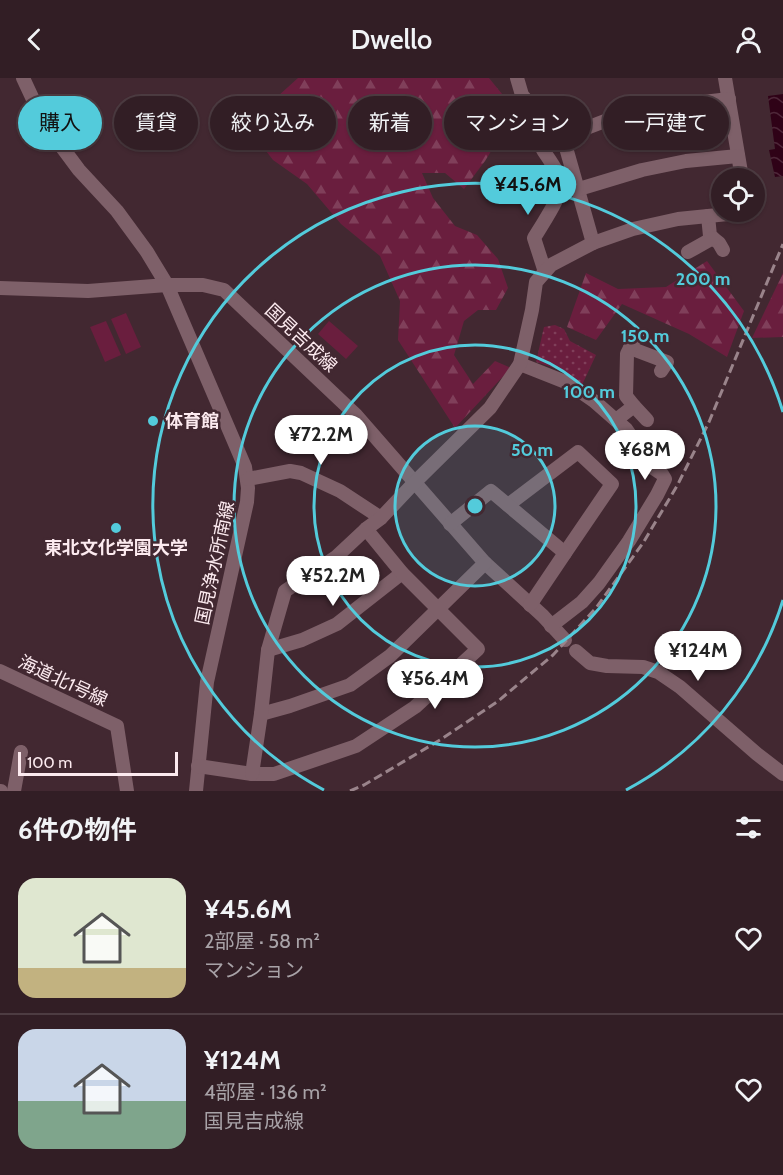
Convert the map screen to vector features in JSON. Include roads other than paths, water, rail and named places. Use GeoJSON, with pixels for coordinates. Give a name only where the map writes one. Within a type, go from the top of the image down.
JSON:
{"type":"FeatureCollection","features":[{"type":"Feature","properties":{"kind":"street"},"geometry":{"type":"LineString","coordinates":[[22,78],[44,123],[79,170],[117,211],[147,252],[167,285]]}},
{"type":"Feature","properties":{"kind":"street"},"geometry":{"type":"LineString","coordinates":[[517,78],[523,96]]}},
{"type":"Feature","properties":{"kind":"street"},"geometry":{"type":"LineString","coordinates":[[725,78],[728,96]]}},
{"type":"Feature","properties":{"kind":"street"},"geometry":{"type":"LineString","coordinates":[[729,99],[740,168]]}},
{"type":"Feature","properties":{"kind":"street"},"geometry":{"type":"LineString","coordinates":[[543,150],[556,171],[561,187],[558,197],[534,238],[545,272]]}},
{"type":"Feature","properties":{"kind":"street"},"geometry":{"type":"LineString","coordinates":[[567,150],[593,243]]}},
{"type":"Feature","properties":{"kind":"street"},"geometry":{"type":"LineString","coordinates":[[579,189],[642,170],[675,163],[738,156]]}},
{"type":"Feature","properties":{"kind":"street"},"geometry":{"type":"LineString","coordinates":[[708,216],[710,236],[719,243],[723,250]]}},
{"type":"Feature","properties":{"kind":"street"},"geometry":{"type":"LineString","coordinates":[[252,774],[268,650],[285,591],[336,557],[381,518],[490,408],[520,364],[536,282],[551,265],[593,243],[645,226],[678,219],[711,216]]}},
{"type":"Feature","properties":{"kind":"street"},"geometry":{"type":"LineString","coordinates":[[688,252],[713,238]]}},
{"type":"Feature","properties":{"kind":"street","name":"国見吉成線"},"geometry":{"type":"LineString","coordinates":[[0,288],[88,291],[167,285],[204,285],[224,290],[356,415],[485,562],[565,640]]}},
{"type":"Feature","properties":{"kind":"street","name":"国見浄水所南線"},"geometry":{"type":"LineString","coordinates":[[167,285],[237,447],[248,479],[247,502],[207,682],[196,791]]}},
{"type":"Feature","properties":{"kind":"street"},"geometry":{"type":"LineString","coordinates":[[647,420],[626,396],[627,354],[632,343],[666,362]]}},
{"type":"Feature","properties":{"kind":"street"},"geometry":{"type":"LineString","coordinates":[[520,364],[568,382],[594,401],[626,429],[653,468],[665,478],[628,541],[598,583],[582,602],[551,626]]}},
{"type":"Feature","properties":{"kind":"street"},"geometry":{"type":"LineString","coordinates":[[616,420],[634,406]]}},
{"type":"Feature","properties":{"kind":"street"},"geometry":{"type":"LineString","coordinates":[[508,505],[578,452],[612,483],[530,605]]}},
{"type":"Feature","properties":{"kind":"street"},"geometry":{"type":"LineString","coordinates":[[248,479],[290,471],[301,473],[340,491],[381,518]]}},
{"type":"Feature","properties":{"kind":"street"},"geometry":{"type":"LineString","coordinates":[[450,524],[491,491],[565,553]]}},
{"type":"Feature","properties":{"kind":"street"},"geometry":{"type":"LineString","coordinates":[[198,766],[252,774],[274,774],[356,746],[415,707],[478,649],[402,573],[366,530]]}},
{"type":"Feature","properties":{"kind":"street"},"geometry":{"type":"LineString","coordinates":[[261,714],[350,685],[390,656],[485,562]]}},
{"type":"Feature","properties":{"kind":"street"},"geometry":{"type":"LineString","coordinates":[[268,650],[302,640],[337,624],[402,573]]}},
{"type":"Feature","properties":{"kind":"street"},"geometry":{"type":"LineString","coordinates":[[576,651],[590,663],[643,667],[658,672],[680,687],[783,774]]}},
{"type":"Feature","properties":{"kind":"street","name":"海道北1号線"},"geometry":{"type":"LineString","coordinates":[[0,671],[117,726],[127,791]]}},
{"type":"Feature","properties":{"kind":"street"},"geometry":{"type":"LineString","coordinates":[[14,791],[21,752]]}},
{"type":"Feature","properties":{"kind":"water"},"geometry":{"type":"Polygon","coordinates":[[[783,94],[783,176],[775,177],[769,150],[775,149],[768,96],[783,94]]]}},
{"type":"Feature","properties":{"kind":"railway"},"geometry":{"type":"LineString","coordinates":[[350,791],[440,740],[497,702],[553,655],[596,608],[643,543],[677,486],[709,422],[783,244]]}},
{"type":"Feature","properties":{"kind":"place","name":"体育館"},"geometry":{"type":"Point","coordinates":[153,421]}},
{"type":"Feature","properties":{"kind":"place","name":"東北文化学園大学"},"geometry":{"type":"Point","coordinates":[116,528]}}]}
